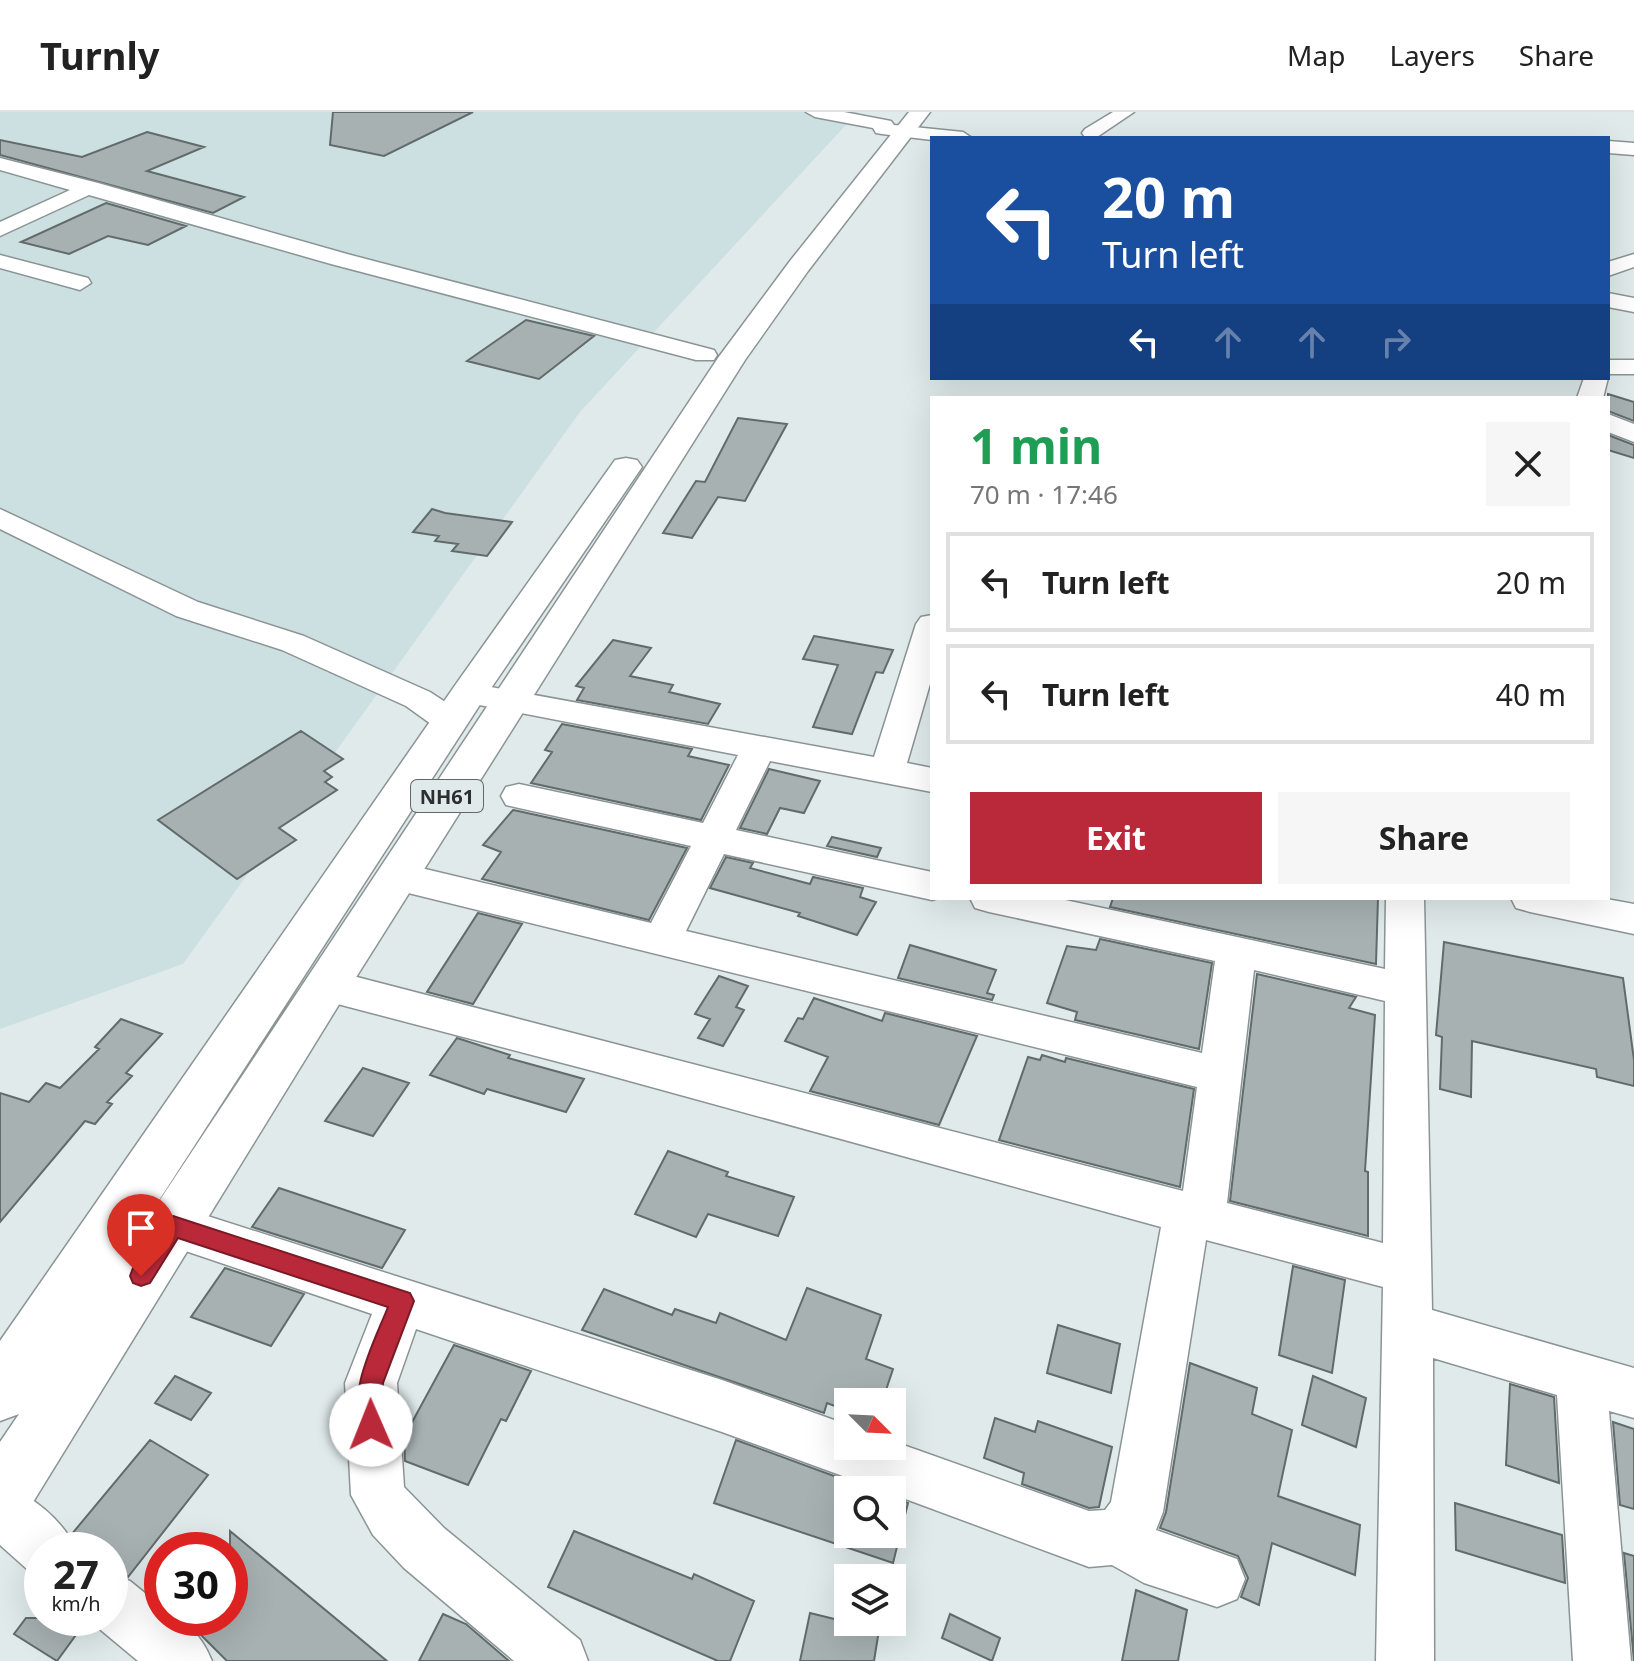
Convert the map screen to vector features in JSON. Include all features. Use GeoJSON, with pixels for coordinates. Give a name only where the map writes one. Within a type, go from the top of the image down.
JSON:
{"type":"FeatureCollection","features":[{"type":"Feature","properties":{"kind":"highway","name":"NH61"},"geometry":{"type":"LineString","coordinates":[[0,1392],[459,707],[705,355],[806,220],[897,122]]}},
{"type":"Feature","properties":{"kind":"highway","name":"NH61"},"geometry":{"type":"LineString","coordinates":[[0,1498],[326,985],[732,358],[897,122]]}},
{"type":"Feature","properties":{"kind":"street"},"geometry":{"type":"LineString","coordinates":[[815,112],[897,122],[955,136]]}},
{"type":"Feature","properties":{"kind":"street"},"geometry":{"type":"LineString","coordinates":[[1091,133],[1125,112]]}},
{"type":"Feature","properties":{"kind":"street"},"geometry":{"type":"LineString","coordinates":[[1610,147],[1634,149]]}},
{"type":"Feature","properties":{"kind":"street"},"geometry":{"type":"LineString","coordinates":[[0,164],[91,187],[339,259],[705,355]]}},
{"type":"Feature","properties":{"kind":"street"},"geometry":{"type":"LineString","coordinates":[[0,230],[34,217],[91,187]]}},
{"type":"Feature","properties":{"kind":"street"},"geometry":{"type":"LineString","coordinates":[[0,207],[34,217]]}},
{"type":"Feature","properties":{"kind":"street"},"geometry":{"type":"LineString","coordinates":[[1610,268],[1634,260]]}},
{"type":"Feature","properties":{"kind":"street"},"geometry":{"type":"LineString","coordinates":[[0,261],[80,283]]}},
{"type":"Feature","properties":{"kind":"street"},"geometry":{"type":"LineString","coordinates":[[1610,300],[1634,305]]}},
{"type":"Feature","properties":{"kind":"street"},"geometry":{"type":"LineString","coordinates":[[1610,367],[1634,367]]}},
{"type":"Feature","properties":{"kind":"street"},"geometry":{"type":"LineString","coordinates":[[1610,423],[1634,434]]}},
{"type":"Feature","properties":{"kind":"street"},"geometry":{"type":"LineString","coordinates":[[0,518],[187,609],[293,643],[418,699],[459,707],[509,701],[930,780]]}},
{"type":"Feature","properties":{"kind":"street"},"geometry":{"type":"LineString","coordinates":[[887,771],[930,631]]}},
{"type":"Feature","properties":{"kind":"street"},"geometry":{"type":"LineString","coordinates":[[661,941],[760,746]]}},
{"type":"Feature","properties":{"kind":"street"},"geometry":{"type":"LineString","coordinates":[[519,796],[930,886]]}},
{"type":"Feature","properties":{"kind":"street"},"geometry":{"type":"LineString","coordinates":[[396,876],[1220,1075]]}},
{"type":"Feature","properties":{"kind":"street"},"geometry":{"type":"LineString","coordinates":[[1012,900],[1406,990]]}},
{"type":"Feature","properties":{"kind":"street"},"geometry":{"type":"LineString","coordinates":[[1405,900],[1408,1327],[1405,1661]]}},
{"type":"Feature","properties":{"kind":"street"},"geometry":{"type":"LineString","coordinates":[[1540,900],[1634,919]]}},
{"type":"Feature","properties":{"kind":"street"},"geometry":{"type":"LineString","coordinates":[[1120,1537],[1136,1512],[1195,1217],[1220,1075],[1236,951]]}},
{"type":"Feature","properties":{"kind":"street"},"geometry":{"type":"LineString","coordinates":[[326,985],[551,1040],[1195,1217],[1407,1271]]}},
{"type":"Feature","properties":{"kind":"street"},"geometry":{"type":"LineString","coordinates":[[173,1226],[722,1406],[1089,1539],[1120,1537],[1144,1555],[1217,1579]]}},
{"type":"Feature","properties":{"kind":"street"},"geometry":{"type":"LineString","coordinates":[[402,1301],[371,1383],[378,1495],[392,1516],[424,1548],[559,1661]]}},
{"type":"Feature","properties":{"kind":"street"},"geometry":{"type":"LineString","coordinates":[[1408,1327],[1634,1393]]}},
{"type":"Feature","properties":{"kind":"street"},"geometry":{"type":"LineString","coordinates":[[1581,1378],[1602,1661]]}},
{"type":"Feature","properties":{"kind":"street"},"geometry":{"type":"LineString","coordinates":[[0,1510],[26,1532]]}},
{"type":"Feature","properties":{"kind":"street"},"geometry":{"type":"LineString","coordinates":[[128,1616],[183,1661]]}},
{"type":"Feature","properties":{"kind":"shaded area"},"geometry":{"type":"Polygon","coordinates":[[[0,112],[858,112],[580,412],[183,964],[0,1029],[0,112]]]}},
{"type":"Feature","properties":{"kind":"building"},"geometry":{"type":"Polygon","coordinates":[[[333,112],[473,112],[384,156],[330,145],[333,112]]]}},
{"type":"Feature","properties":{"kind":"building"},"geometry":{"type":"Polygon","coordinates":[[[147,132],[204,147],[147,171],[244,197],[213,213],[0,155],[0,140],[82,157],[147,132]]]}},
{"type":"Feature","properties":{"kind":"building"},"geometry":{"type":"Polygon","coordinates":[[[106,203],[186,226],[148,245],[108,236],[69,254],[21,242],[106,203]]]}},
{"type":"Feature","properties":{"kind":"building"},"geometry":{"type":"Polygon","coordinates":[[[526,320],[594,336],[539,379],[467,361],[526,320]]]}},
{"type":"Feature","properties":{"kind":"building"},"geometry":{"type":"Polygon","coordinates":[[[1608,396],[1634,402],[1634,421],[1610,412],[1608,396]]]}},
{"type":"Feature","properties":{"kind":"building"},"geometry":{"type":"Polygon","coordinates":[[[738,418],[787,424],[745,501],[718,497],[692,538],[663,533],[696,481],[705,482],[738,418]]]}},
{"type":"Feature","properties":{"kind":"building"},"geometry":{"type":"Polygon","coordinates":[[[1610,436],[1634,445],[1634,458],[1610,451],[1610,436]]]}},
{"type":"Feature","properties":{"kind":"building"},"geometry":{"type":"Polygon","coordinates":[[[432,509],[512,522],[487,556],[452,551],[458,544],[435,541],[439,536],[413,532],[432,509]]]}},
{"type":"Feature","properties":{"kind":"building"},"geometry":{"type":"Polygon","coordinates":[[[814,636],[893,650],[883,673],[876,672],[852,734],[813,727],[838,665],[803,659],[814,636]]]}},
{"type":"Feature","properties":{"kind":"building"},"geometry":{"type":"Polygon","coordinates":[[[613,640],[651,648],[630,676],[673,685],[669,692],[720,704],[708,724],[577,700],[584,688],[576,686],[613,640]]]}},
{"type":"Feature","properties":{"kind":"building"},"geometry":{"type":"Polygon","coordinates":[[[562,724],[692,749],[688,756],[729,765],[701,820],[531,783],[552,752],[545,750],[562,724]]]}},
{"type":"Feature","properties":{"kind":"building"},"geometry":{"type":"Polygon","coordinates":[[[301,731],[343,759],[324,771],[332,777],[325,782],[337,790],[279,828],[296,840],[237,879],[158,820],[301,731]]]}},
{"type":"Feature","properties":{"kind":"building"},"geometry":{"type":"Polygon","coordinates":[[[769,769],[820,781],[804,813],[780,808],[767,834],[740,828],[769,769]]]}},
{"type":"Feature","properties":{"kind":"building"},"geometry":{"type":"Polygon","coordinates":[[[513,810],[687,848],[649,920],[482,879],[501,852],[483,845],[513,810]]]}},
{"type":"Feature","properties":{"kind":"building"},"geometry":{"type":"Polygon","coordinates":[[[832,837],[881,848],[877,857],[827,846],[832,837]]]}},
{"type":"Feature","properties":{"kind":"building"},"geometry":{"type":"Polygon","coordinates":[[[726,857],[753,863],[750,868],[810,884],[813,877],[863,888],[860,897],[876,902],[857,935],[798,916],[800,913],[710,888],[726,857]]]}},
{"type":"Feature","properties":{"kind":"building"},"geometry":{"type":"Polygon","coordinates":[[[1112,900],[1378,900],[1376,964],[1110,907],[1112,900]]]}},
{"type":"Feature","properties":{"kind":"building"},"geometry":{"type":"Polygon","coordinates":[[[478,913],[522,924],[473,1004],[427,992],[478,913]]]}},
{"type":"Feature","properties":{"kind":"building"},"geometry":{"type":"Polygon","coordinates":[[[1100,939],[1212,963],[1199,1049],[1075,1020],[1077,1012],[1047,1003],[1067,946],[1096,950],[1100,939]]]}},
{"type":"Feature","properties":{"kind":"building"},"geometry":{"type":"Polygon","coordinates":[[[1444,942],[1623,978],[1634,1060],[1634,1086],[1597,1077],[1596,1069],[1472,1041],[1471,1097],[1440,1089],[1442,1037],[1436,1035],[1444,942]]]}},
{"type":"Feature","properties":{"kind":"building"},"geometry":{"type":"Polygon","coordinates":[[[910,945],[996,970],[987,993],[994,995],[992,1000],[898,978],[910,945]]]}},
{"type":"Feature","properties":{"kind":"building"},"geometry":{"type":"Polygon","coordinates":[[[1257,974],[1356,997],[1349,1008],[1375,1015],[1365,1171],[1368,1172],[1368,1236],[1230,1201],[1257,974]]]}},
{"type":"Feature","properties":{"kind":"building"},"geometry":{"type":"Polygon","coordinates":[[[719,976],[748,986],[736,1007],[744,1010],[723,1046],[698,1038],[710,1019],[695,1014],[719,976]]]}},
{"type":"Feature","properties":{"kind":"building"},"geometry":{"type":"Polygon","coordinates":[[[814,998],[882,1021],[885,1013],[977,1036],[939,1125],[810,1091],[828,1057],[785,1041],[798,1018],[803,1019],[814,998]]]}},
{"type":"Feature","properties":{"kind":"building"},"geometry":{"type":"Polygon","coordinates":[[[121,1019],[162,1034],[126,1073],[132,1076],[107,1102],[112,1104],[95,1124],[85,1121],[0,1222],[0,1093],[29,1102],[46,1083],[60,1088],[99,1049],[95,1047],[121,1019]]]}},
{"type":"Feature","properties":{"kind":"building"},"geometry":{"type":"Polygon","coordinates":[[[457,1038],[510,1055],[508,1058],[584,1079],[566,1112],[487,1089],[484,1094],[430,1075],[457,1038]]]}},
{"type":"Feature","properties":{"kind":"building"},"geometry":{"type":"Polygon","coordinates":[[[1042,1055],[1194,1089],[1180,1187],[999,1140],[1028,1057],[1040,1060],[1042,1055]]]}},
{"type":"Feature","properties":{"kind":"building"},"geometry":{"type":"Polygon","coordinates":[[[363,1068],[409,1083],[373,1136],[325,1121],[363,1068]]]}},
{"type":"Feature","properties":{"kind":"building"},"geometry":{"type":"Polygon","coordinates":[[[668,1151],[728,1172],[726,1176],[794,1197],[778,1236],[708,1214],[696,1237],[635,1214],[668,1151]]]}},
{"type":"Feature","properties":{"kind":"building"},"geometry":{"type":"Polygon","coordinates":[[[279,1188],[405,1230],[382,1268],[252,1227],[279,1188]]]}},
{"type":"Feature","properties":{"kind":"building"},"geometry":{"type":"Polygon","coordinates":[[[1293,1266],[1345,1280],[1332,1373],[1279,1355],[1293,1266]]]}},
{"type":"Feature","properties":{"kind":"building"},"geometry":{"type":"Polygon","coordinates":[[[225,1268],[304,1294],[271,1346],[191,1317],[225,1268]]]}},
{"type":"Feature","properties":{"kind":"building"},"geometry":{"type":"Polygon","coordinates":[[[807,1288],[881,1315],[866,1359],[893,1369],[887,1388],[834,1388],[834,1406],[827,1403],[824,1413],[582,1330],[604,1289],[672,1315],[675,1309],[716,1323],[720,1313],[786,1340],[807,1288]]]}},
{"type":"Feature","properties":{"kind":"building"},"geometry":{"type":"Polygon","coordinates":[[[1058,1325],[1120,1344],[1111,1393],[1047,1373],[1058,1325]]]}},
{"type":"Feature","properties":{"kind":"building"},"geometry":{"type":"Polygon","coordinates":[[[454,1345],[531,1371],[506,1421],[501,1419],[468,1485],[405,1461],[404,1437],[454,1345]]]}},
{"type":"Feature","properties":{"kind":"building"},"geometry":{"type":"Polygon","coordinates":[[[1190,1363],[1257,1388],[1252,1414],[1292,1430],[1278,1496],[1360,1525],[1355,1575],[1272,1543],[1259,1605],[1241,1597],[1248,1578],[1238,1556],[1160,1528],[1166,1512],[1190,1363]]]}},
{"type":"Feature","properties":{"kind":"building"},"geometry":{"type":"Polygon","coordinates":[[[175,1376],[211,1393],[191,1420],[155,1403],[175,1376]]]}},
{"type":"Feature","properties":{"kind":"building"},"geometry":{"type":"Polygon","coordinates":[[[1313,1376],[1366,1398],[1356,1447],[1302,1425],[1313,1376]]]}},
{"type":"Feature","properties":{"kind":"building"},"geometry":{"type":"Polygon","coordinates":[[[1510,1384],[1554,1397],[1559,1483],[1506,1465],[1510,1384]]]}},
{"type":"Feature","properties":{"kind":"building"},"geometry":{"type":"Polygon","coordinates":[[[995,1418],[1035,1432],[1038,1421],[1112,1447],[1099,1507],[1089,1508],[1022,1484],[1024,1473],[984,1458],[995,1418]]]}},
{"type":"Feature","properties":{"kind":"building"},"geometry":{"type":"Polygon","coordinates":[[[1613,1422],[1634,1429],[1634,1509],[1620,1505],[1613,1422]]]}},
{"type":"Feature","properties":{"kind":"building"},"geometry":{"type":"Polygon","coordinates":[[[150,1440],[208,1475],[163,1532],[144,1532],[144,1557],[128,1577],[128,1532],[73,1532],[150,1440]]]}},
{"type":"Feature","properties":{"kind":"building"},"geometry":{"type":"Polygon","coordinates":[[[736,1440],[834,1476],[834,1543],[714,1503],[736,1440]]]}},
{"type":"Feature","properties":{"kind":"building"},"geometry":{"type":"Polygon","coordinates":[[[1455,1503],[1562,1535],[1565,1583],[1456,1550],[1455,1503]]]}},
{"type":"Feature","properties":{"kind":"building"},"geometry":{"type":"Polygon","coordinates":[[[574,1531],[692,1579],[694,1574],[754,1601],[730,1661],[718,1661],[548,1587],[574,1531]]]}},
{"type":"Feature","properties":{"kind":"building"},"geometry":{"type":"Polygon","coordinates":[[[248,1546],[387,1661],[227,1661],[202,1636],[248,1636],[248,1546]]]}},
{"type":"Feature","properties":{"kind":"building"},"geometry":{"type":"Polygon","coordinates":[[[848,1548],[897,1548],[893,1563],[848,1548]]]}},
{"type":"Feature","properties":{"kind":"building"},"geometry":{"type":"Polygon","coordinates":[[[1624,1553],[1634,1556],[1634,1661],[1624,1553]]]}},
{"type":"Feature","properties":{"kind":"building"},"geometry":{"type":"Polygon","coordinates":[[[1136,1590],[1187,1610],[1178,1661],[1122,1661],[1136,1590]]]}},
{"type":"Feature","properties":{"kind":"building"},"geometry":{"type":"Polygon","coordinates":[[[810,1613],[834,1619],[834,1636],[878,1636],[874,1661],[800,1661],[810,1613]]]}},
{"type":"Feature","properties":{"kind":"building"},"geometry":{"type":"Polygon","coordinates":[[[443,1614],[466,1624],[509,1661],[419,1661],[443,1614]]]}},
{"type":"Feature","properties":{"kind":"building"},"geometry":{"type":"Polygon","coordinates":[[[950,1614],[1000,1638],[992,1661],[942,1638],[950,1614]]]}},
{"type":"Feature","properties":{"kind":"building"},"geometry":{"type":"Polygon","coordinates":[[[24,1621],[24,1636],[75,1636],[57,1661],[14,1634],[24,1621]]]}},
{"type":"Feature","properties":{"kind":"route"},"geometry":{"type":"LineString","coordinates":[[141,1276],[173,1226],[402,1301],[371,1383],[371,1425]]}}]}
